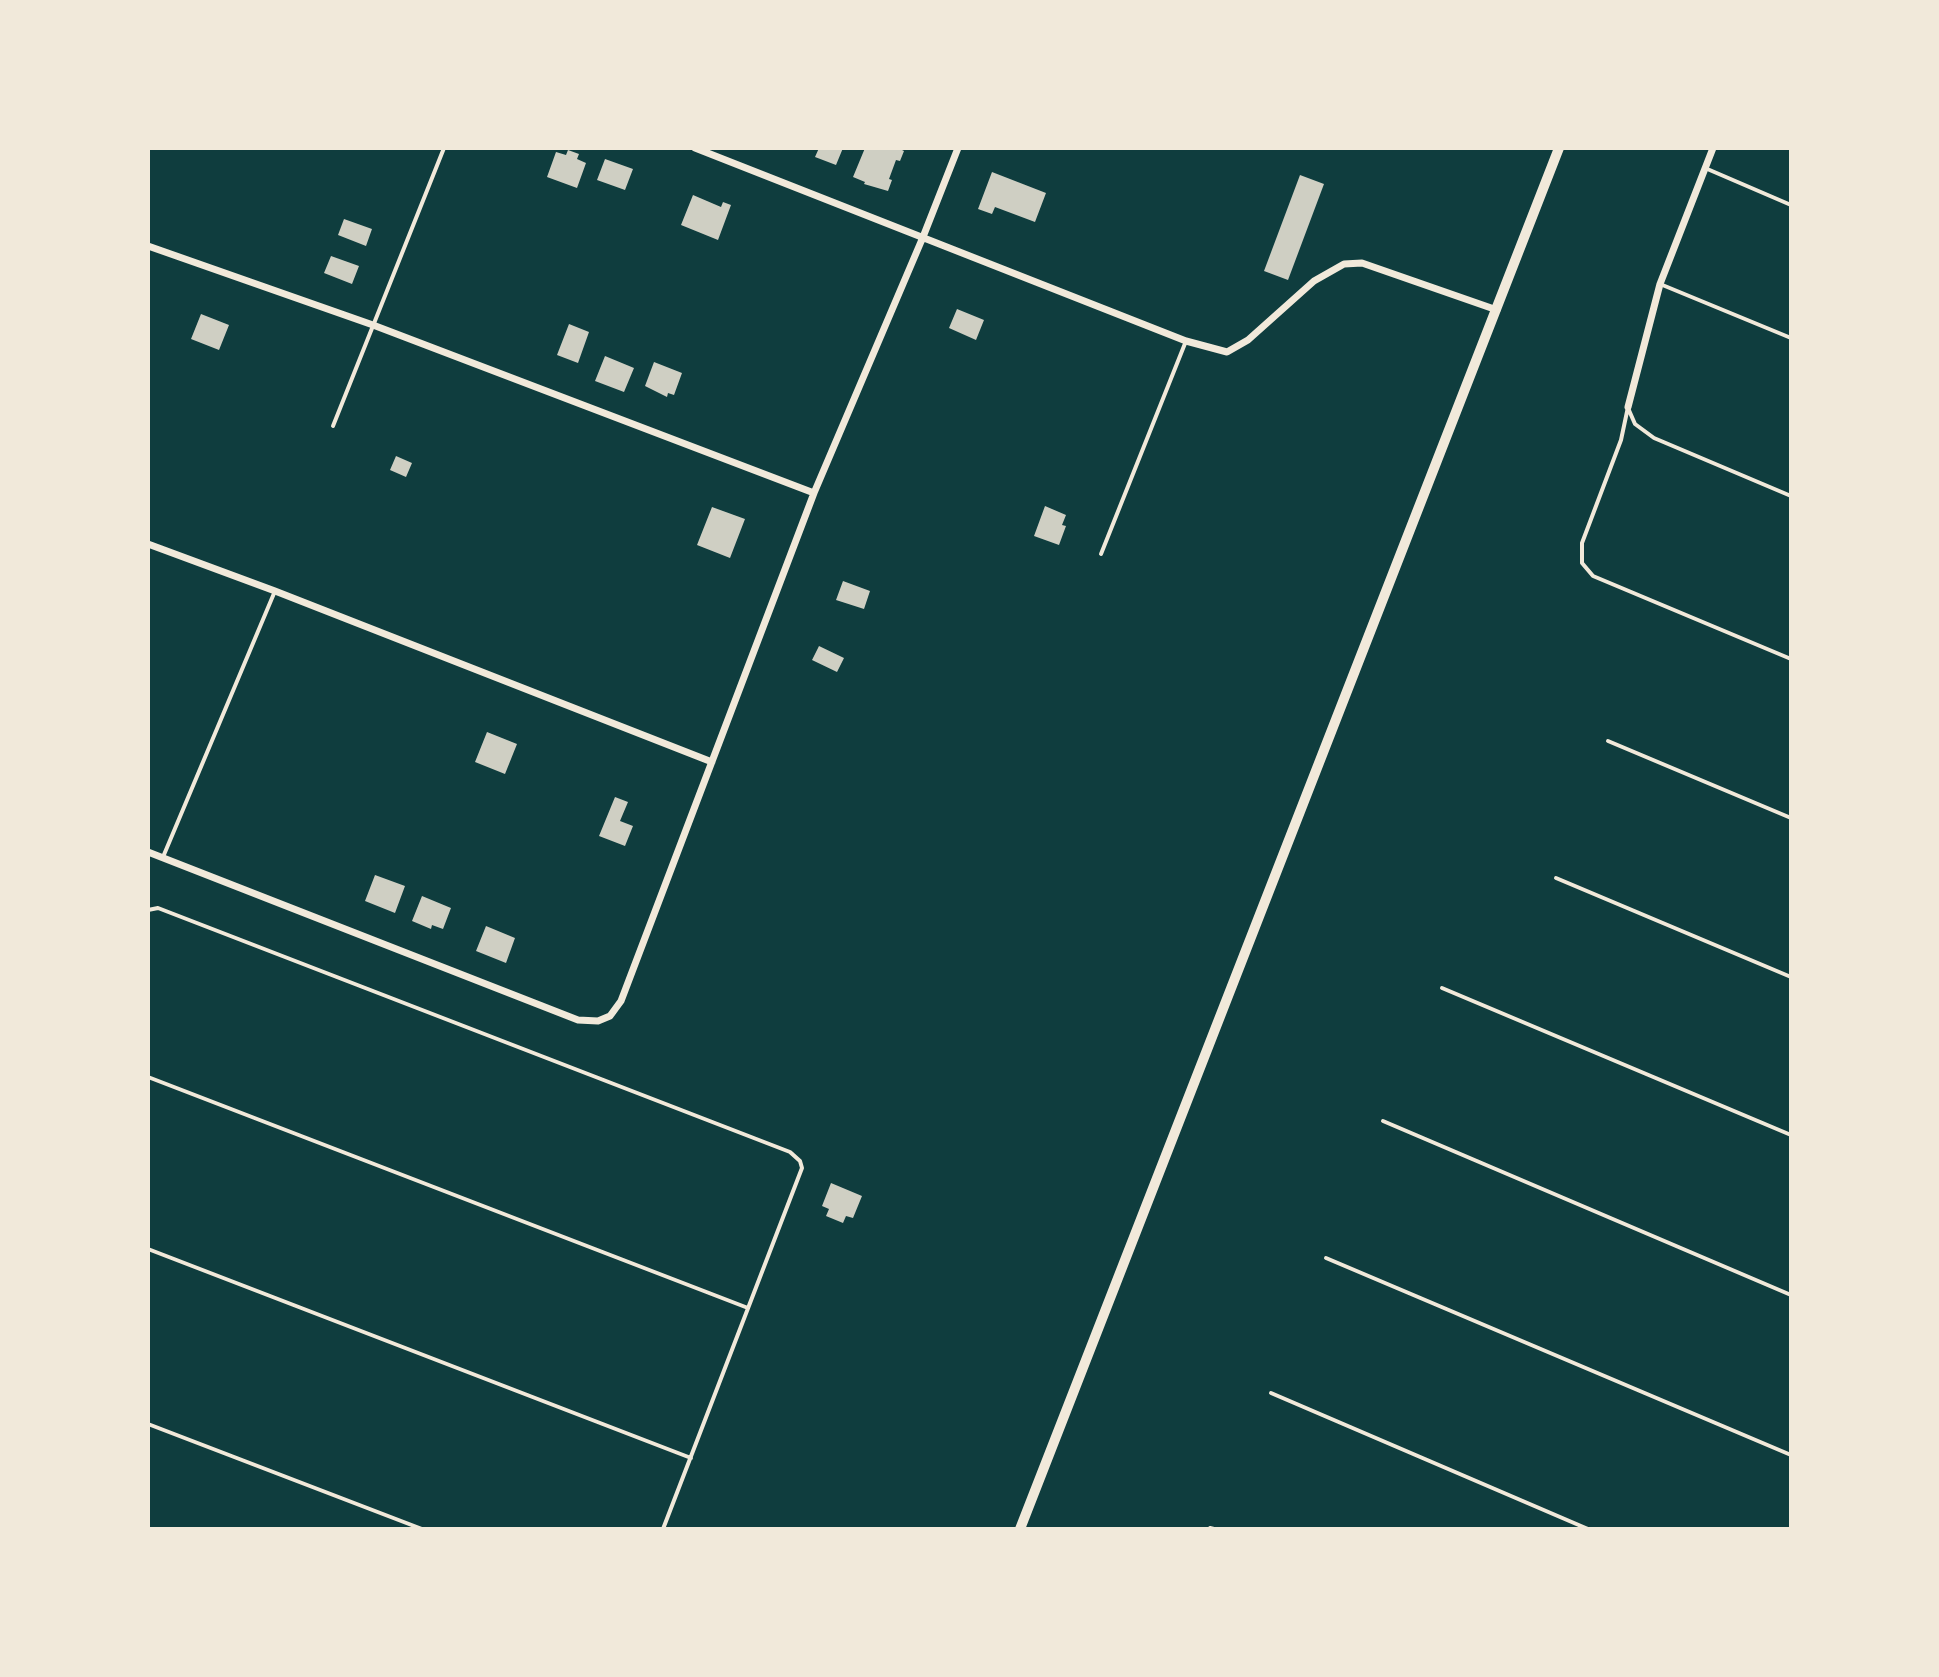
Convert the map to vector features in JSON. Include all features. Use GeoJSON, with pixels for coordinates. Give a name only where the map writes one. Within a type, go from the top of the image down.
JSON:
{"type":"FeatureCollection","features":[{"type":"Feature","properties":{"kind":"main road"},"geometry":{"type":"LineString","coordinates":[[1020,1529],[1559,148]]}},
{"type":"Feature","properties":{"kind":"street"},"geometry":{"type":"LineString","coordinates":[[695,148],[1186,341],[1227,352],[1248,340],[1314,281],[1344,264],[1362,263],[1497,310]]}},
{"type":"Feature","properties":{"kind":"street"},"geometry":{"type":"LineString","coordinates":[[148,852],[578,1020],[598,1021],[610,1016],[621,1001],[814,493],[958,148]]}},
{"type":"Feature","properties":{"kind":"street"},"geometry":{"type":"LineString","coordinates":[[1628,407],[1660,284],[1713,148]]}},
{"type":"Feature","properties":{"kind":"street"},"geometry":{"type":"LineString","coordinates":[[148,246],[373,325],[814,493]]}},
{"type":"Feature","properties":{"kind":"street"},"geometry":{"type":"LineString","coordinates":[[148,544],[712,762]]}},
{"type":"Feature","properties":{"kind":"lane"},"geometry":{"type":"LineString","coordinates":[[333,426],[444,148]]}},
{"type":"Feature","properties":{"kind":"lane"},"geometry":{"type":"LineString","coordinates":[[1705,168],[1791,205]]}},
{"type":"Feature","properties":{"kind":"lane"},"geometry":{"type":"LineString","coordinates":[[1660,284],[1791,338]]}},
{"type":"Feature","properties":{"kind":"lane"},"geometry":{"type":"LineString","coordinates":[[1101,554],[1186,341]]}},
{"type":"Feature","properties":{"kind":"lane"},"geometry":{"type":"LineString","coordinates":[[1628,407],[1635,424],[1654,438],[1791,496]]}},
{"type":"Feature","properties":{"kind":"lane"},"geometry":{"type":"LineString","coordinates":[[1628,407],[1621,440],[1582,543],[1582,563],[1593,576],[1791,659]]}},
{"type":"Feature","properties":{"kind":"lane"},"geometry":{"type":"LineString","coordinates":[[163,857],[275,591]]}},
{"type":"Feature","properties":{"kind":"lane"},"geometry":{"type":"LineString","coordinates":[[1608,741],[1791,818]]}},
{"type":"Feature","properties":{"kind":"lane"},"geometry":{"type":"LineString","coordinates":[[1556,878],[1791,977]]}},
{"type":"Feature","properties":{"kind":"lane"},"geometry":{"type":"LineString","coordinates":[[148,910],[158,908],[790,1152],[800,1161],[802,1168],[663,1529]]}},
{"type":"Feature","properties":{"kind":"lane"},"geometry":{"type":"LineString","coordinates":[[1442,988],[1791,1135]]}},
{"type":"Feature","properties":{"kind":"lane"},"geometry":{"type":"LineString","coordinates":[[148,1077],[748,1308]]}},
{"type":"Feature","properties":{"kind":"lane"},"geometry":{"type":"LineString","coordinates":[[1383,1121],[1791,1295]]}},
{"type":"Feature","properties":{"kind":"lane"},"geometry":{"type":"LineString","coordinates":[[148,1249],[691,1458]]}},
{"type":"Feature","properties":{"kind":"lane"},"geometry":{"type":"LineString","coordinates":[[1326,1258],[1791,1455]]}},
{"type":"Feature","properties":{"kind":"lane"},"geometry":{"type":"LineString","coordinates":[[1271,1393],[1588,1529]]}},
{"type":"Feature","properties":{"kind":"lane"},"geometry":{"type":"LineString","coordinates":[[148,1424],[422,1529]]}},
{"type":"Feature","properties":{"kind":"building"},"geometry":{"type":"Polygon","coordinates":[[[819,148],[843,148],[836,165],[815,157],[819,148]]]}},
{"type":"Feature","properties":{"kind":"building"},"geometry":{"type":"Polygon","coordinates":[[[865,148],[898,148],[904,151],[900,161],[896,160],[888,191],[864,184],[853,177],[865,148]]]}},
{"type":"Feature","properties":{"kind":"building"},"geometry":{"type":"Polygon","coordinates":[[[568,150],[579,154],[577,159],[586,163],[577,188],[547,177],[556,152],[566,155],[568,150]]]}},
{"type":"Feature","properties":{"kind":"building"},"geometry":{"type":"Polygon","coordinates":[[[605,159],[633,169],[625,190],[597,180],[605,159]]]}},
{"type":"Feature","properties":{"kind":"building"},"geometry":{"type":"Polygon","coordinates":[[[992,172],[1046,193],[1035,222],[995,207],[992,214],[978,209],[992,172]]]}},
{"type":"Feature","properties":{"kind":"building"},"geometry":{"type":"Polygon","coordinates":[[[1300,175],[1324,184],[1288,280],[1264,271],[1300,175]]]}},
{"type":"Feature","properties":{"kind":"building"},"geometry":{"type":"Polygon","coordinates":[[[693,195],[721,207],[723,202],[731,205],[718,240],[681,225],[693,195]]]}},
{"type":"Feature","properties":{"kind":"building"},"geometry":{"type":"Polygon","coordinates":[[[344,219],[372,229],[366,246],[338,235],[344,219]]]}},
{"type":"Feature","properties":{"kind":"building"},"geometry":{"type":"Polygon","coordinates":[[[331,256],[359,266],[352,284],[324,273],[331,256]]]}},
{"type":"Feature","properties":{"kind":"building"},"geometry":{"type":"Polygon","coordinates":[[[957,309],[984,320],[976,340],[949,328],[957,309]]]}},
{"type":"Feature","properties":{"kind":"building"},"geometry":{"type":"Polygon","coordinates":[[[201,314],[229,325],[219,350],[191,339],[201,314]]]}},
{"type":"Feature","properties":{"kind":"building"},"geometry":{"type":"Polygon","coordinates":[[[569,324],[589,332],[578,363],[557,355],[569,324]]]}},
{"type":"Feature","properties":{"kind":"building"},"geometry":{"type":"Polygon","coordinates":[[[605,356],[634,368],[624,392],[595,381],[605,356]]]}},
{"type":"Feature","properties":{"kind":"building"},"geometry":{"type":"Polygon","coordinates":[[[654,362],[682,373],[674,395],[668,393],[667,397],[645,386],[654,362]]]}},
{"type":"Feature","properties":{"kind":"building"},"geometry":{"type":"Polygon","coordinates":[[[396,456],[412,463],[406,477],[390,470],[396,456]]]}},
{"type":"Feature","properties":{"kind":"building"},"geometry":{"type":"Polygon","coordinates":[[[1045,506],[1066,515],[1062,525],[1066,526],[1059,545],[1034,536],[1045,506]]]}},
{"type":"Feature","properties":{"kind":"building"},"geometry":{"type":"Polygon","coordinates":[[[712,507],[745,519],[730,558],[697,545],[712,507]]]}},
{"type":"Feature","properties":{"kind":"building"},"geometry":{"type":"Polygon","coordinates":[[[843,581],[870,591],[864,609],[836,600],[843,581]]]}},
{"type":"Feature","properties":{"kind":"building"},"geometry":{"type":"Polygon","coordinates":[[[819,646],[844,658],[837,672],[812,660],[819,646]]]}},
{"type":"Feature","properties":{"kind":"building"},"geometry":{"type":"Polygon","coordinates":[[[487,732],[517,744],[505,774],[475,762],[487,732]]]}},
{"type":"Feature","properties":{"kind":"building"},"geometry":{"type":"Polygon","coordinates":[[[615,797],[628,802],[620,821],[633,826],[625,846],[599,836],[615,797]]]}},
{"type":"Feature","properties":{"kind":"building"},"geometry":{"type":"Polygon","coordinates":[[[375,875],[405,886],[395,913],[365,901],[375,875]]]}},
{"type":"Feature","properties":{"kind":"building"},"geometry":{"type":"Polygon","coordinates":[[[422,896],[451,908],[443,929],[432,925],[431,929],[412,921],[422,896]]]}},
{"type":"Feature","properties":{"kind":"building"},"geometry":{"type":"Polygon","coordinates":[[[486,926],[515,938],[506,963],[476,951],[486,926]]]}},
{"type":"Feature","properties":{"kind":"building"},"geometry":{"type":"Polygon","coordinates":[[[831,1183],[862,1196],[853,1218],[846,1216],[843,1223],[826,1216],[829,1209],[822,1206],[831,1183]]]}}]}
